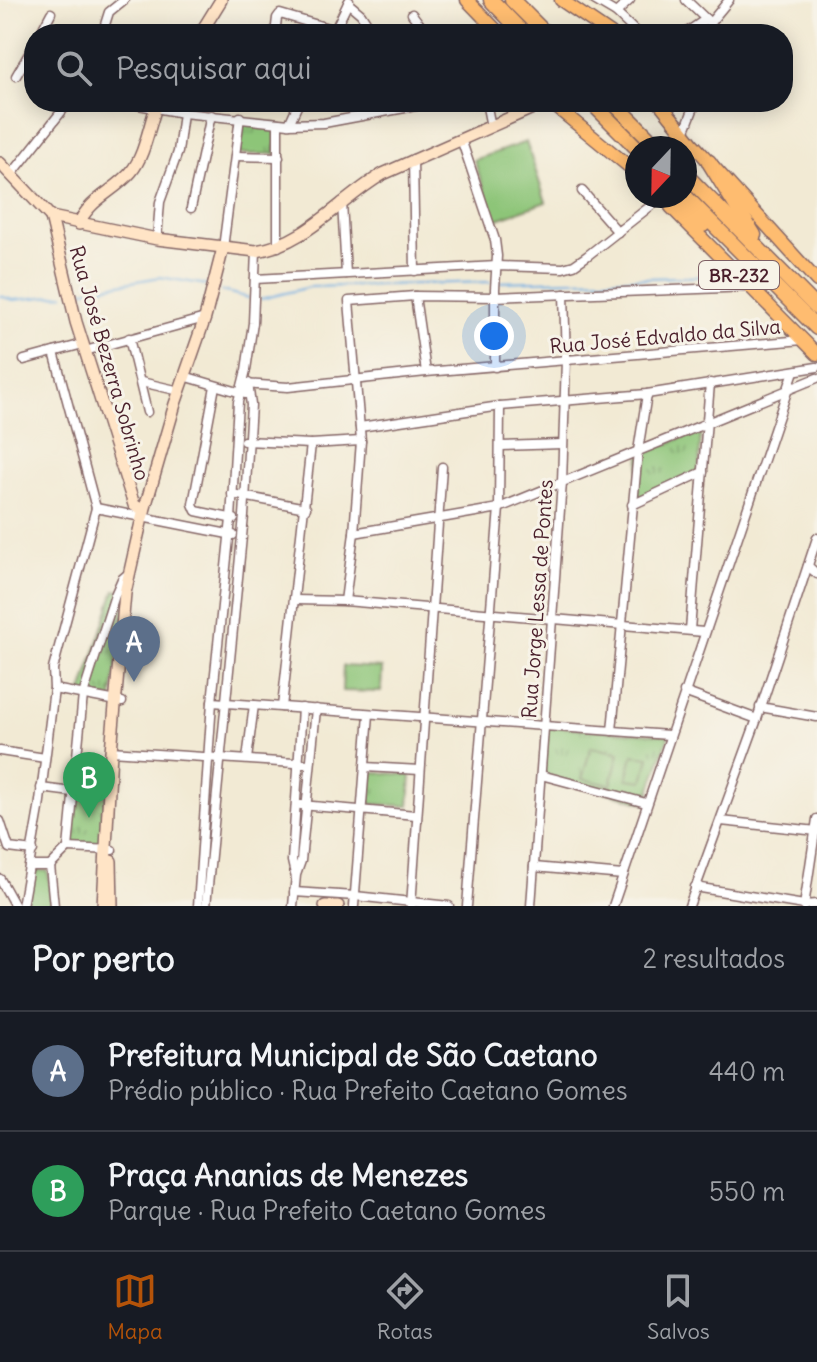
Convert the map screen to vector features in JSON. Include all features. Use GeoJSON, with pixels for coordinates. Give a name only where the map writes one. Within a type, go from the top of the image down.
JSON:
{"type":"FeatureCollection","features":[{"type":"Feature","properties":{"kind":"highway"},"geometry":{"type":"LineString","coordinates":[[491,0],[514,24]]}},
{"type":"Feature","properties":{"kind":"highway"},"geometry":{"type":"LineString","coordinates":[[512,0],[536,24]]}},
{"type":"Feature","properties":{"kind":"highway"},"geometry":{"type":"LineString","coordinates":[[601,112],[625,136]]}},
{"type":"Feature","properties":{"kind":"highway"},"geometry":{"type":"LineString","coordinates":[[623,112],[647,136]]}},
{"type":"Feature","properties":{"kind":"highway"},"geometry":{"type":"LineString","coordinates":[[709,162],[752,233],[791,282]]}},
{"type":"Feature","properties":{"kind":"highway","name":"BR-232"},"geometry":{"type":"LineString","coordinates":[[697,193],[769,280],[817,328]]}},
{"type":"Feature","properties":{"kind":"highway","name":"BR-232"},"geometry":{"type":"LineString","coordinates":[[697,201],[817,308]]}},
{"type":"Feature","properties":{"kind":"highway"},"geometry":{"type":"LineString","coordinates":[[679,208],[769,280]]}},
{"type":"Feature","properties":{"kind":"main road"},"geometry":{"type":"LineString","coordinates":[[467,0],[491,24]]}},
{"type":"Feature","properties":{"kind":"main road"},"geometry":{"type":"LineString","coordinates":[[561,0],[596,24]]}},
{"type":"Feature","properties":{"kind":"main road"},"geometry":{"type":"LineString","coordinates":[[561,112],[625,163]]}},
{"type":"Feature","properties":{"kind":"main road","name":"BR-232"},"geometry":{"type":"LineString","coordinates":[[667,112],[817,281]]}},
{"type":"Feature","properties":{"kind":"main road","name":"BR-232"},"geometry":{"type":"LineString","coordinates":[[675,208],[817,354]]}},
{"type":"Feature","properties":{"kind":"street"},"geometry":{"type":"LineString","coordinates":[[105,24],[109,12],[124,0]]}},
{"type":"Feature","properties":{"kind":"street"},"geometry":{"type":"LineString","coordinates":[[206,24],[221,0]]}},
{"type":"Feature","properties":{"kind":"street"},"geometry":{"type":"LineString","coordinates":[[594,0],[628,24]]}},
{"type":"Feature","properties":{"kind":"street"},"geometry":{"type":"LineString","coordinates":[[616,13],[630,0]]}},
{"type":"Feature","properties":{"kind":"street"},"geometry":{"type":"LineString","coordinates":[[686,0],[708,21]]}},
{"type":"Feature","properties":{"kind":"street"},"geometry":{"type":"LineString","coordinates":[[702,24],[729,0]]}},
{"type":"Feature","properties":{"kind":"street"},"geometry":{"type":"LineString","coordinates":[[338,24],[349,1],[368,24]]}},
{"type":"Feature","properties":{"kind":"street"},"geometry":{"type":"LineString","coordinates":[[45,24],[51,13]]}},
{"type":"Feature","properties":{"kind":"street"},"geometry":{"type":"LineString","coordinates":[[276,24],[280,14],[310,24]]}},
{"type":"Feature","properties":{"kind":"street"},"geometry":{"type":"LineString","coordinates":[[412,14],[420,24]]}},
{"type":"Feature","properties":{"kind":"street"},"geometry":{"type":"LineString","coordinates":[[16,76],[24,62]]}},
{"type":"Feature","properties":{"kind":"street"},"geometry":{"type":"LineString","coordinates":[[12,174],[61,112]]}},
{"type":"Feature","properties":{"kind":"street"},"geometry":{"type":"LineString","coordinates":[[79,224],[86,210],[122,182],[135,167],[154,112]]}},
{"type":"Feature","properties":{"kind":"street"},"geometry":{"type":"LineString","coordinates":[[180,112],[289,124],[324,123],[383,112]]}},
{"type":"Feature","properties":{"kind":"street"},"geometry":{"type":"LineString","coordinates":[[289,124],[294,112]]}},
{"type":"Feature","properties":{"kind":"street"},"geometry":{"type":"LineString","coordinates":[[488,112],[491,127]]}},
{"type":"Feature","properties":{"kind":"street"},"geometry":{"type":"LineString","coordinates":[[0,163],[51,217],[157,239],[256,251],[278,247],[296,237],[365,184],[413,159],[525,112]]}},
{"type":"Feature","properties":{"kind":"street"},"geometry":{"type":"LineString","coordinates":[[684,133],[692,112]]}},
{"type":"Feature","properties":{"kind":"street"},"geometry":{"type":"LineString","coordinates":[[157,239],[162,195],[178,152],[183,113]]}},
{"type":"Feature","properties":{"kind":"street"},"geometry":{"type":"LineString","coordinates":[[191,208],[211,115]]}},
{"type":"Feature","properties":{"kind":"street"},"geometry":{"type":"LineString","coordinates":[[103,906],[125,618],[132,569],[143,515],[184,376],[205,318],[223,248],[240,117]]}},
{"type":"Feature","properties":{"kind":"street"},"geometry":{"type":"LineString","coordinates":[[278,123],[278,247]]}},
{"type":"Feature","properties":{"kind":"street"},"geometry":{"type":"LineString","coordinates":[[461,139],[495,240],[495,367]]}},
{"type":"Feature","properties":{"kind":"street"},"geometry":{"type":"LineString","coordinates":[[236,156],[279,157]]}},
{"type":"Feature","properties":{"kind":"street"},"geometry":{"type":"LineString","coordinates":[[413,159],[415,271]]}},
{"type":"Feature","properties":{"kind":"street"},"geometry":{"type":"LineString","coordinates":[[582,191],[618,232]]}},
{"type":"Feature","properties":{"kind":"street"},"geometry":{"type":"LineString","coordinates":[[342,202],[346,274]]}},
{"type":"Feature","properties":{"kind":"street"},"geometry":{"type":"LineString","coordinates":[[255,279],[574,265],[648,208]]}},
{"type":"Feature","properties":{"kind":"street","name":"Rua José Bezerra Sobrinho"},"geometry":{"type":"LineString","coordinates":[[51,217],[84,348],[134,505],[143,515]]}},
{"type":"Feature","properties":{"kind":"street"},"geometry":{"type":"LineString","coordinates":[[206,906],[242,537],[248,441],[245,389],[256,251]]}},
{"type":"Feature","properties":{"kind":"street"},"geometry":{"type":"LineString","coordinates":[[345,601],[361,441],[349,301],[495,293],[564,294],[751,287]]}},
{"type":"Feature","properties":{"kind":"street","name":"Rua Jorge Lessa de Pontes"},"geometry":{"type":"LineString","coordinates":[[531,906],[562,482],[566,360],[564,294]]}},
{"type":"Feature","properties":{"kind":"street"},"geometry":{"type":"LineString","coordinates":[[415,296],[426,372]]}},
{"type":"Feature","properties":{"kind":"street"},"geometry":{"type":"LineString","coordinates":[[24,360],[205,318]]}},
{"type":"Feature","properties":{"kind":"street"},"geometry":{"type":"LineString","coordinates":[[129,338],[147,412]]}},
{"type":"Feature","properties":{"kind":"street","name":"Rua José Edvaldo da Silva"},"geometry":{"type":"LineString","coordinates":[[184,376],[215,386],[245,389],[288,387],[803,340]]}},
{"type":"Feature","properties":{"kind":"street"},"geometry":{"type":"LineString","coordinates":[[22,906],[33,851],[54,689],[53,669],[96,508],[54,352]]}},
{"type":"Feature","properties":{"kind":"street"},"geometry":{"type":"LineString","coordinates":[[360,427],[500,406],[647,394],[817,367]]}},
{"type":"Feature","properties":{"kind":"street"},"geometry":{"type":"LineString","coordinates":[[613,906],[794,371]]}},
{"type":"Feature","properties":{"kind":"street"},"geometry":{"type":"LineString","coordinates":[[354,533],[499,508],[817,378]]}},
{"type":"Feature","properties":{"kind":"street"},"geometry":{"type":"LineString","coordinates":[[141,382],[180,391]]}},
{"type":"Feature","properties":{"kind":"street"},"geometry":{"type":"LineString","coordinates":[[690,630],[710,383]]}},
{"type":"Feature","properties":{"kind":"street"},"geometry":{"type":"LineString","coordinates":[[215,386],[193,508],[243,521]]}},
{"type":"Feature","properties":{"kind":"street"},"geometry":{"type":"LineString","coordinates":[[198,906],[207,758],[231,519],[235,441],[245,389]]}},
{"type":"Feature","properties":{"kind":"street"},"geometry":{"type":"LineString","coordinates":[[612,731],[632,505],[647,394]]}},
{"type":"Feature","properties":{"kind":"street"},"geometry":{"type":"LineString","coordinates":[[467,906],[499,508],[500,406]]}},
{"type":"Feature","properties":{"kind":"street"},"geometry":{"type":"LineString","coordinates":[[235,441],[311,444],[361,441]]}},
{"type":"Feature","properties":{"kind":"street"},"geometry":{"type":"LineString","coordinates":[[282,707],[311,444]]}},
{"type":"Feature","properties":{"kind":"street"},"geometry":{"type":"LineString","coordinates":[[501,446],[562,444]]}},
{"type":"Feature","properties":{"kind":"street"},"geometry":{"type":"LineString","coordinates":[[411,904],[442,467]]}},
{"type":"Feature","properties":{"kind":"street"},"geometry":{"type":"LineString","coordinates":[[632,505],[703,472]]}},
{"type":"Feature","properties":{"kind":"street"},"geometry":{"type":"LineString","coordinates":[[232,494],[306,508]]}},
{"type":"Feature","properties":{"kind":"street"},"geometry":{"type":"LineString","coordinates":[[96,508],[242,537]]}},
{"type":"Feature","properties":{"kind":"street"},"geometry":{"type":"LineString","coordinates":[[689,906],[757,719],[817,538]]}},
{"type":"Feature","properties":{"kind":"street"},"geometry":{"type":"LineString","coordinates":[[808,566],[817,574]]}},
{"type":"Feature","properties":{"kind":"street"},"geometry":{"type":"LineString","coordinates":[[31,866],[50,866],[68,848],[83,695],[108,613],[119,585],[132,569]]}},
{"type":"Feature","properties":{"kind":"street"},"geometry":{"type":"LineString","coordinates":[[295,600],[345,601],[704,632]]}},
{"type":"Feature","properties":{"kind":"street"},"geometry":{"type":"LineString","coordinates":[[108,613],[125,618]]}},
{"type":"Feature","properties":{"kind":"street"},"geometry":{"type":"LineString","coordinates":[[54,689],[118,701]]}},
{"type":"Feature","properties":{"kind":"street"},"geometry":{"type":"LineString","coordinates":[[684,692],[757,719]]}},
{"type":"Feature","properties":{"kind":"street"},"geometry":{"type":"LineString","coordinates":[[212,702],[669,735]]}},
{"type":"Feature","properties":{"kind":"street"},"geometry":{"type":"LineString","coordinates":[[247,759],[254,705]]}},
{"type":"Feature","properties":{"kind":"street"},"geometry":{"type":"LineString","coordinates":[[760,707],[817,717]]}},
{"type":"Feature","properties":{"kind":"street"},"geometry":{"type":"LineString","coordinates":[[293,906],[296,875],[301,861],[302,708]]}},
{"type":"Feature","properties":{"kind":"street"},"geometry":{"type":"LineString","coordinates":[[301,805],[310,764],[316,709]]}},
{"type":"Feature","properties":{"kind":"street"},"geometry":{"type":"LineString","coordinates":[[354,906],[369,714]]}},
{"type":"Feature","properties":{"kind":"street"},"geometry":{"type":"LineString","coordinates":[[0,751],[45,758]]}},
{"type":"Feature","properties":{"kind":"street"},"geometry":{"type":"LineString","coordinates":[[114,751],[310,764]]}},
{"type":"Feature","properties":{"kind":"street"},"geometry":{"type":"LineString","coordinates":[[365,767],[420,770]]}},
{"type":"Feature","properties":{"kind":"street"},"geometry":{"type":"LineString","coordinates":[[541,775],[646,803]]}},
{"type":"Feature","properties":{"kind":"street"},"geometry":{"type":"LineString","coordinates":[[41,788],[72,792]]}},
{"type":"Feature","properties":{"kind":"street"},"geometry":{"type":"LineString","coordinates":[[301,805],[416,815]]}},
{"type":"Feature","properties":{"kind":"street"},"geometry":{"type":"LineString","coordinates":[[804,905],[817,819]]}},
{"type":"Feature","properties":{"kind":"street"},"geometry":{"type":"LineString","coordinates":[[0,821],[10,849],[33,851]]}},
{"type":"Feature","properties":{"kind":"street"},"geometry":{"type":"LineString","coordinates":[[721,821],[816,832]]}},
{"type":"Feature","properties":{"kind":"street"},"geometry":{"type":"LineString","coordinates":[[68,848],[108,850]]}},
{"type":"Feature","properties":{"kind":"street"},"geometry":{"type":"LineString","coordinates":[[200,858],[211,858]]}},
{"type":"Feature","properties":{"kind":"street"},"geometry":{"type":"LineString","coordinates":[[50,866],[54,906]]}},
{"type":"Feature","properties":{"kind":"street"},"geometry":{"type":"LineString","coordinates":[[534,867],[623,875]]}},
{"type":"Feature","properties":{"kind":"street"},"geometry":{"type":"LineString","coordinates":[[107,878],[112,906]]}},
{"type":"Feature","properties":{"kind":"street"},"geometry":{"type":"LineString","coordinates":[[0,879],[15,906]]}},
{"type":"Feature","properties":{"kind":"street"},"geometry":{"type":"LineString","coordinates":[[695,887],[804,905],[817,904]]}},
{"type":"Feature","properties":{"kind":"street"},"geometry":{"type":"LineString","coordinates":[[294,892],[449,906]]}},
{"type":"Feature","properties":{"kind":"street"},"geometry":{"type":"LineString","coordinates":[[325,906],[338,906]]}},
{"type":"Feature","properties":{"kind":"green space"},"geometry":{"type":"Polygon","coordinates":[[[242,120],[276,124],[276,154],[238,154],[242,120]]]}},
{"type":"Feature","properties":{"kind":"green space"},"geometry":{"type":"Polygon","coordinates":[[[526,142],[546,202],[495,220],[474,160],[526,142]]]}},
{"type":"Feature","properties":{"kind":"green space"},"geometry":{"type":"Polygon","coordinates":[[[701,430],[699,471],[637,498],[640,455],[701,430]]]}},
{"type":"Feature","properties":{"kind":"green space"},"geometry":{"type":"Polygon","coordinates":[[[115,590],[126,592],[112,699],[81,695],[115,590]]]}},
{"type":"Feature","properties":{"kind":"green space"},"geometry":{"type":"Polygon","coordinates":[[[343,666],[382,668],[381,692],[342,691],[343,666]]]}},
{"type":"Feature","properties":{"kind":"green space"},"geometry":{"type":"Polygon","coordinates":[[[545,726],[669,735],[646,803],[541,775],[545,726]]]}},
{"type":"Feature","properties":{"kind":"green space"},"geometry":{"type":"Polygon","coordinates":[[[591,747],[619,753],[611,785],[582,779],[591,747]]]}},
{"type":"Feature","properties":{"kind":"green space"},"geometry":{"type":"Polygon","coordinates":[[[633,755],[649,757],[643,781],[627,779],[633,755]]]}},
{"type":"Feature","properties":{"kind":"green space"},"geometry":{"type":"Polygon","coordinates":[[[372,772],[411,775],[409,806],[370,804],[372,772]]]}},
{"type":"Feature","properties":{"kind":"green space"},"geometry":{"type":"Polygon","coordinates":[[[75,787],[106,791],[104,847],[71,845],[75,787]]]}},
{"type":"Feature","properties":{"kind":"green space"},"geometry":{"type":"Polygon","coordinates":[[[34,870],[48,871],[51,906],[26,906],[34,870]]]}},
{"type":"Feature","properties":{"kind":"waterway"},"geometry":{"type":"LineString","coordinates":[[497,282],[720,276]]}},
{"type":"Feature","properties":{"kind":"waterway"},"geometry":{"type":"LineString","coordinates":[[74,292],[160,277],[207,285]]}},
{"type":"Feature","properties":{"kind":"waterway"},"geometry":{"type":"LineString","coordinates":[[261,299],[310,287],[490,282]]}},
{"type":"Feature","properties":{"kind":"waterway"},"geometry":{"type":"LineString","coordinates":[[222,291],[249,298]]}},
{"type":"Feature","properties":{"kind":"waterway"},"geometry":{"type":"LineString","coordinates":[[0,296],[13,300],[64,295]]}},
{"type":"Feature","properties":{"kind":"place","name":"Prefeitura Municipal de São Caetano"},"geometry":{"type":"Point","coordinates":[134,682]}},
{"type":"Feature","properties":{"kind":"place","name":"Praça Ananias de Menezes"},"geometry":{"type":"Point","coordinates":[89,818]}}]}
